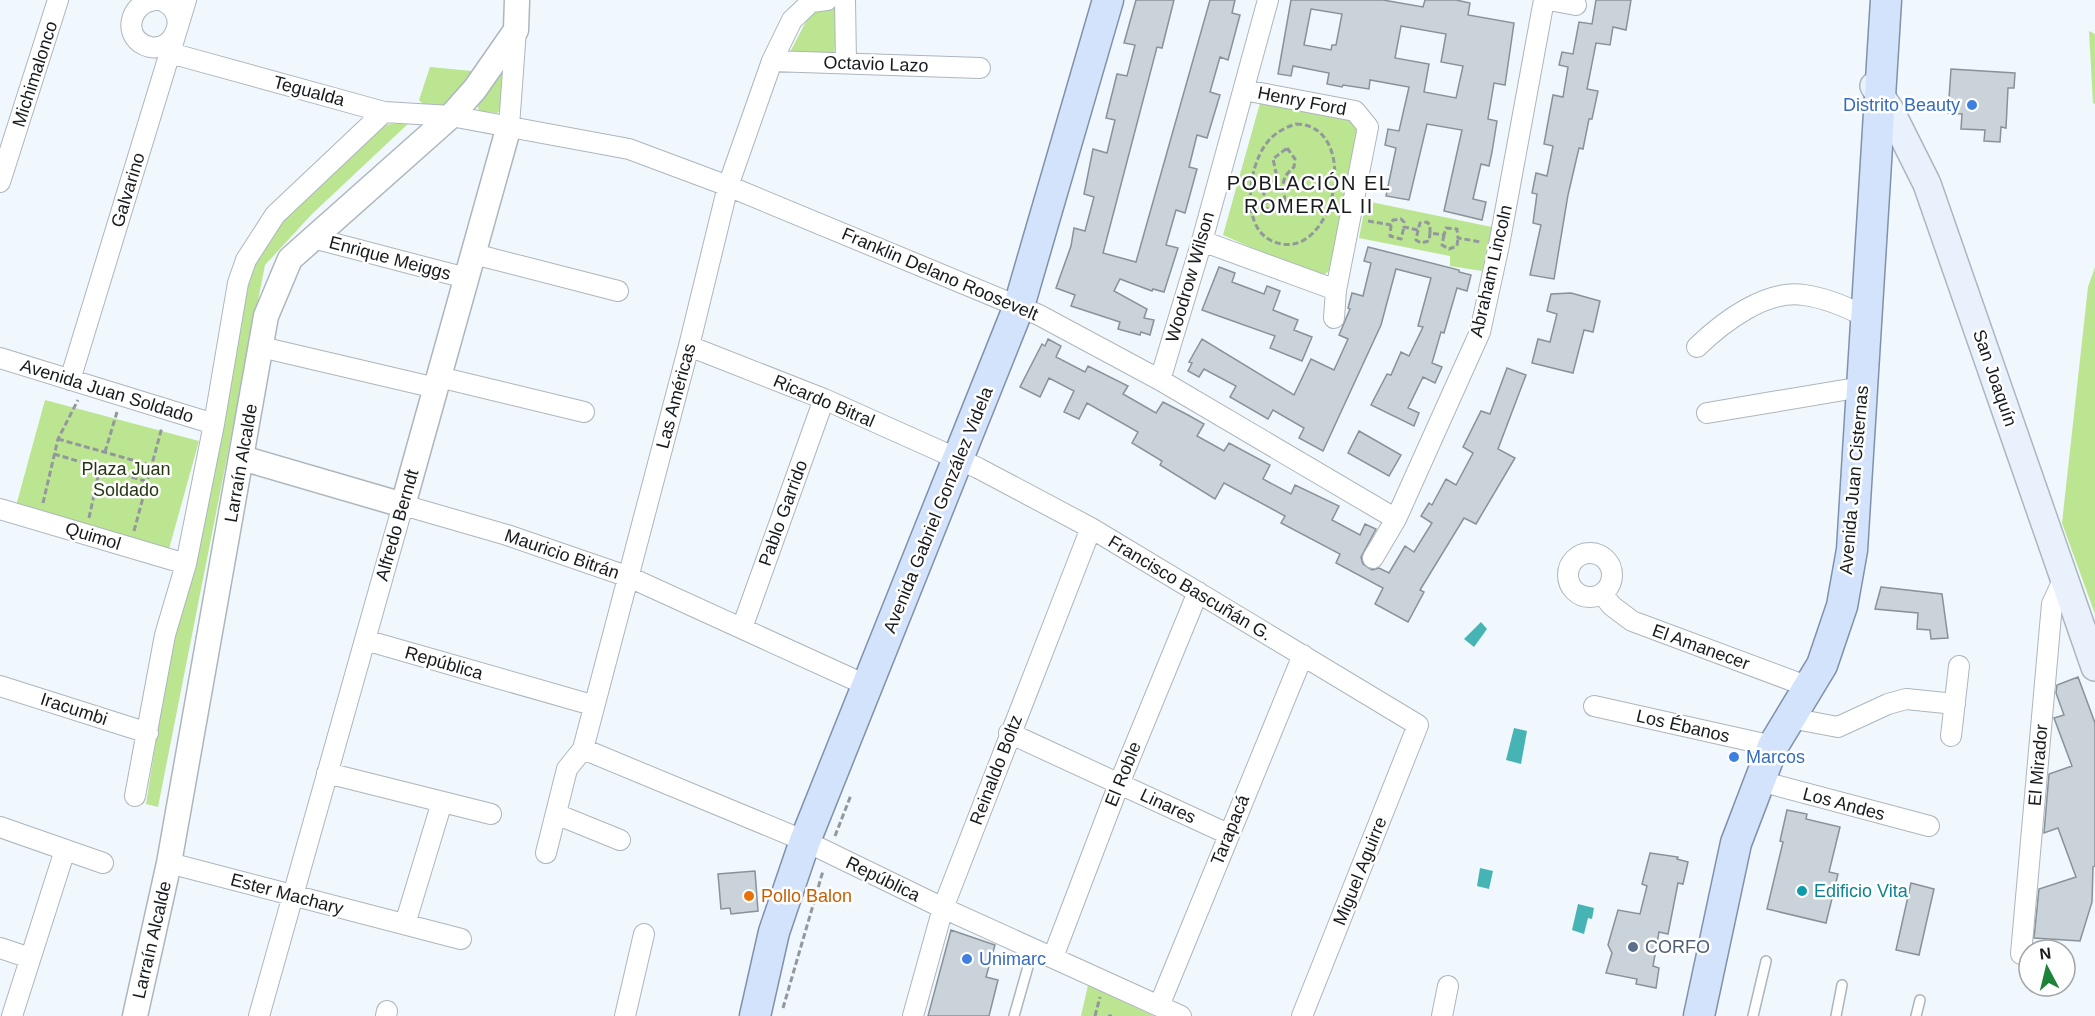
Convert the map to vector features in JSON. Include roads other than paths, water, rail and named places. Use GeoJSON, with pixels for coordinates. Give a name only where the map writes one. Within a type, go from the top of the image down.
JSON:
{"type":"FeatureCollection","features":[{"type":"Feature","properties":{"kind":"main road","name":"Avenida Gabriel González Videla"},"geometry":{"type":"LineString","coordinates":[[754,1016],[774,932],[805,840],[1019,306],[1108,0]]}},
{"type":"Feature","properties":{"kind":"main road","name":"Avenida Juan Cisternas"},"geometry":{"type":"LineString","coordinates":[[1873,0],[1869,66],[1871,80],[1880,96]]}},
{"type":"Feature","properties":{"kind":"main road","name":"Avenida Juan Cisternas"},"geometry":{"type":"LineString","coordinates":[[1703,1014],[1736,843],[1773,746],[1822,665],[1842,606],[1852,550],[1886,0]]}},
{"type":"Feature","properties":{"kind":"main road","name":"San Joaquín"},"geometry":{"type":"LineString","coordinates":[[1880,96],[1890,110],[1927,184],[2095,667]]}},
{"type":"Feature","properties":{"kind":"street","name":"Michimalonco"},"geometry":{"type":"LineString","coordinates":[[0,182],[58,0]]}},
{"type":"Feature","properties":{"kind":"street"},"geometry":{"type":"LineString","coordinates":[[156,0],[148,1],[136,8],[130,20],[132,33],[140,43],[153,48],[173,44],[178,22],[173,9],[162,0]]}},
{"type":"Feature","properties":{"kind":"street"},"geometry":{"type":"LineString","coordinates":[[162,0],[185,3]]}},
{"type":"Feature","properties":{"kind":"street"},"geometry":{"type":"LineString","coordinates":[[516,30],[517,0]]}},
{"type":"Feature","properties":{"kind":"street","name":"Las Américas"},"geometry":{"type":"LineString","coordinates":[[546,853],[567,769],[583,749],[592,705],[629,577],[728,186],[772,61],[792,20],[802,8],[811,2],[827,0]]}},
{"type":"Feature","properties":{"kind":"street"},"geometry":{"type":"LineString","coordinates":[[845,0],[846,62]]}},
{"type":"Feature","properties":{"kind":"street","name":"Woodrow Wilson"},"geometry":{"type":"LineString","coordinates":[[1160,380],[1202,241],[1268,0]]}},
{"type":"Feature","properties":{"kind":"street","name":"Abraham Lincoln"},"geometry":{"type":"LineString","coordinates":[[1373,558],[1396,519],[1480,332],[1499,245],[1544,0]]}},
{"type":"Feature","properties":{"kind":"street"},"geometry":{"type":"LineString","coordinates":[[1549,0],[1576,5]]}},
{"type":"Feature","properties":{"kind":"street","name":"Galvarino"},"geometry":{"type":"LineString","coordinates":[[78,383],[185,3]]}},
{"type":"Feature","properties":{"kind":"street","name":"Larraín Alcalde"},"geometry":{"type":"LineString","coordinates":[[135,1016],[169,863],[266,316],[275,290],[290,259],[451,116],[475,89],[516,30]]}},
{"type":"Feature","properties":{"kind":"street","name":"Alfredo Berndt"},"geometry":{"type":"LineString","coordinates":[[259,1016],[509,126],[516,30]]}},
{"type":"Feature","properties":{"kind":"street","name":"Tegualda"},"geometry":{"type":"LineString","coordinates":[[173,44],[384,112],[451,116]]}},
{"type":"Feature","properties":{"kind":"street","name":"Octavio Lazo"},"geometry":{"type":"LineString","coordinates":[[772,61],[981,68]]}},
{"type":"Feature","properties":{"kind":"street","name":"Henry Ford"},"geometry":{"type":"LineString","coordinates":[[1244,90],[1355,111],[1368,127],[1336,290],[1334,318]]}},
{"type":"Feature","properties":{"kind":"street","name":"Larraín Alcalde"},"geometry":{"type":"LineString","coordinates":[[135,796],[165,635],[186,564],[214,424],[238,283],[246,260],[275,215],[384,112]]}},
{"type":"Feature","properties":{"kind":"street","name":"Franklin Delano Roosevelt"},"geometry":{"type":"LineString","coordinates":[[451,116],[629,149],[728,186],[1019,306],[1160,380],[1396,519]]}},
{"type":"Feature","properties":{"kind":"street","name":"Enrique Meiggs"},"geometry":{"type":"LineString","coordinates":[[313,238],[466,279]]}},
{"type":"Feature","properties":{"kind":"street"},"geometry":{"type":"LineString","coordinates":[[1202,241],[1336,290]]}},
{"type":"Feature","properties":{"kind":"street","name":"Enrique Meiggs"},"geometry":{"type":"LineString","coordinates":[[474,254],[618,291]]}},
{"type":"Feature","properties":{"kind":"street"},"geometry":{"type":"LineString","coordinates":[[1697,347],[1714,331],[1758,304],[1784,296],[1803,294],[1837,304],[1866,317]]}},
{"type":"Feature","properties":{"kind":"street","name":"Ricardo Bitral"},"geometry":{"type":"LineString","coordinates":[[689,346],[824,399],[957,459]]}},
{"type":"Feature","properties":{"kind":"street"},"geometry":{"type":"LineString","coordinates":[[261,347],[584,412]]}},
{"type":"Feature","properties":{"kind":"street","name":"Avenida Juan Soldado"},"geometry":{"type":"LineString","coordinates":[[0,358],[214,424]]}},
{"type":"Feature","properties":{"kind":"street"},"geometry":{"type":"LineString","coordinates":[[1707,412],[1862,387]]}},
{"type":"Feature","properties":{"kind":"street","name":"Pablo Garrido"},"geometry":{"type":"LineString","coordinates":[[742,628],[824,399]]}},
{"type":"Feature","properties":{"kind":"street","name":"Mauricio Bitrán"},"geometry":{"type":"LineString","coordinates":[[242,458],[507,535],[629,577],[868,686]]}},
{"type":"Feature","properties":{"kind":"street","name":"Francisco Bascuñán G."},"geometry":{"type":"LineString","coordinates":[[957,459],[1091,528],[1418,725]]}},
{"type":"Feature","properties":{"kind":"street","name":"Quimol"},"geometry":{"type":"LineString","coordinates":[[0,510],[186,564]]}},
{"type":"Feature","properties":{"kind":"street","name":"Reinaldo Boltz"},"geometry":{"type":"LineString","coordinates":[[913,1016],[943,908],[1009,733],[1091,528]]}},
{"type":"Feature","properties":{"kind":"street","name":"El Mirador"},"geometry":{"type":"LineString","coordinates":[[2022,938],[2052,604],[2064,579]]}},
{"type":"Feature","properties":{"kind":"street","name":"El Roble"},"geometry":{"type":"LineString","coordinates":[[1053,957],[1119,784],[1198,592]]}},
{"type":"Feature","properties":{"kind":"street","name":"El Amanecer"},"geometry":{"type":"LineString","coordinates":[[1602,594],[1612,606],[1632,621],[1809,687]]}},
{"type":"Feature","properties":{"kind":"street","name":"República"},"geometry":{"type":"LineString","coordinates":[[365,640],[592,705]]}},
{"type":"Feature","properties":{"kind":"street","name":"Tarapacá"},"geometry":{"type":"LineString","coordinates":[[1160,1006],[1228,834],[1303,655]]}},
{"type":"Feature","properties":{"kind":"street"},"geometry":{"type":"LineString","coordinates":[[1951,736],[1959,666]]}},
{"type":"Feature","properties":{"kind":"street","name":"Iracumbi"},"geometry":{"type":"LineString","coordinates":[[0,686],[148,733]]}},
{"type":"Feature","properties":{"kind":"street"},"geometry":{"type":"LineString","coordinates":[[1790,718],[1838,726],[1888,704],[1906,699],[1955,704]]}},
{"type":"Feature","properties":{"kind":"street","name":"Los Ébanos"},"geometry":{"type":"LineString","coordinates":[[1594,706],[1773,746]]}},
{"type":"Feature","properties":{"kind":"street","name":"Miguel Aguirre"},"geometry":{"type":"LineString","coordinates":[[1302,1016],[1418,725]]}},
{"type":"Feature","properties":{"kind":"street","name":"Linares"},"geometry":{"type":"LineString","coordinates":[[1009,733],[1228,834]]}},
{"type":"Feature","properties":{"kind":"street","name":"República"},"geometry":{"type":"LineString","coordinates":[[583,749],[805,840],[943,908],[1181,1016]]}},
{"type":"Feature","properties":{"kind":"street"},"geometry":{"type":"LineString","coordinates":[[327,773],[490,814]]}},
{"type":"Feature","properties":{"kind":"street","name":"Los Andes"},"geometry":{"type":"LineString","coordinates":[[1760,781],[1929,826]]}},
{"type":"Feature","properties":{"kind":"street"},"geometry":{"type":"LineString","coordinates":[[405,924],[442,802]]}},
{"type":"Feature","properties":{"kind":"street"},"geometry":{"type":"LineString","coordinates":[[556,814],[620,840]]}},
{"type":"Feature","properties":{"kind":"street"},"geometry":{"type":"LineString","coordinates":[[0,827],[103,863]]}},
{"type":"Feature","properties":{"kind":"street"},"geometry":{"type":"LineString","coordinates":[[12,1016],[66,850]]}},
{"type":"Feature","properties":{"kind":"street","name":"Ester Machary"},"geometry":{"type":"LineString","coordinates":[[169,863],[461,939]]}},
{"type":"Feature","properties":{"kind":"street"},"geometry":{"type":"LineString","coordinates":[[625,1016],[644,934]]}},
{"type":"Feature","properties":{"kind":"street"},"geometry":{"type":"LineString","coordinates":[[0,948],[30,958]]}},
{"type":"Feature","properties":{"kind":"street"},"geometry":{"type":"LineString","coordinates":[[1442,1016],[1448,986]]}},
{"type":"Feature","properties":{"kind":"lane"},"geometry":{"type":"LineString","coordinates":[[1014,1016],[1033,949]]}},
{"type":"Feature","properties":{"kind":"lane"},"geometry":{"type":"LineString","coordinates":[[1753,1016],[1766,961]]}},
{"type":"Feature","properties":{"kind":"lane"},"geometry":{"type":"LineString","coordinates":[[1836,1016],[1842,985]]}},
{"type":"Feature","properties":{"kind":"lane"},"geometry":{"type":"LineString","coordinates":[[1916,1016],[1920,1000]]}},
{"type":"Feature","properties":{"kind":"water"},"geometry":{"type":"Polygon","coordinates":[[[1481,622],[1487,629],[1474,647],[1464,639],[1481,622]]]}},
{"type":"Feature","properties":{"kind":"water"},"geometry":{"type":"Polygon","coordinates":[[[1514,728],[1527,731],[1521,764],[1506,760],[1514,728]]]}},
{"type":"Feature","properties":{"kind":"water"},"geometry":{"type":"Polygon","coordinates":[[[1480,868],[1493,871],[1489,889],[1477,886],[1480,868]]]}},
{"type":"Feature","properties":{"kind":"water"},"geometry":{"type":"Polygon","coordinates":[[[1578,904],[1594,908],[1592,919],[1588,918],[1584,934],[1572,930],[1578,904]]]}},
{"type":"Feature","properties":{"kind":"place","name":"Distrito Beauty"},"geometry":{"type":"Point","coordinates":[1972,105]}},
{"type":"Feature","properties":{"kind":"place","name":"Marcos"},"geometry":{"type":"Point","coordinates":[1734,757]}},
{"type":"Feature","properties":{"kind":"place","name":"Edificio Vita"},"geometry":{"type":"Point","coordinates":[1802,891]}},
{"type":"Feature","properties":{"kind":"place","name":"Pollo Balon"},"geometry":{"type":"Point","coordinates":[749,896]}},
{"type":"Feature","properties":{"kind":"place","name":"CORFO"},"geometry":{"type":"Point","coordinates":[1633,947]}},
{"type":"Feature","properties":{"kind":"place","name":"Unimarc"},"geometry":{"type":"Point","coordinates":[967,959]}},
{"type":"Feature","properties":{"kind":"district","name":"POBLACIÓN EL ROMERAL II"},"geometry":{"type":"Point","coordinates":[1309,194]}},
{"type":"Feature","properties":{"kind":"park label","name":"Plaza Juan Soldado"},"geometry":{"type":"Point","coordinates":[126,479]}}]}
